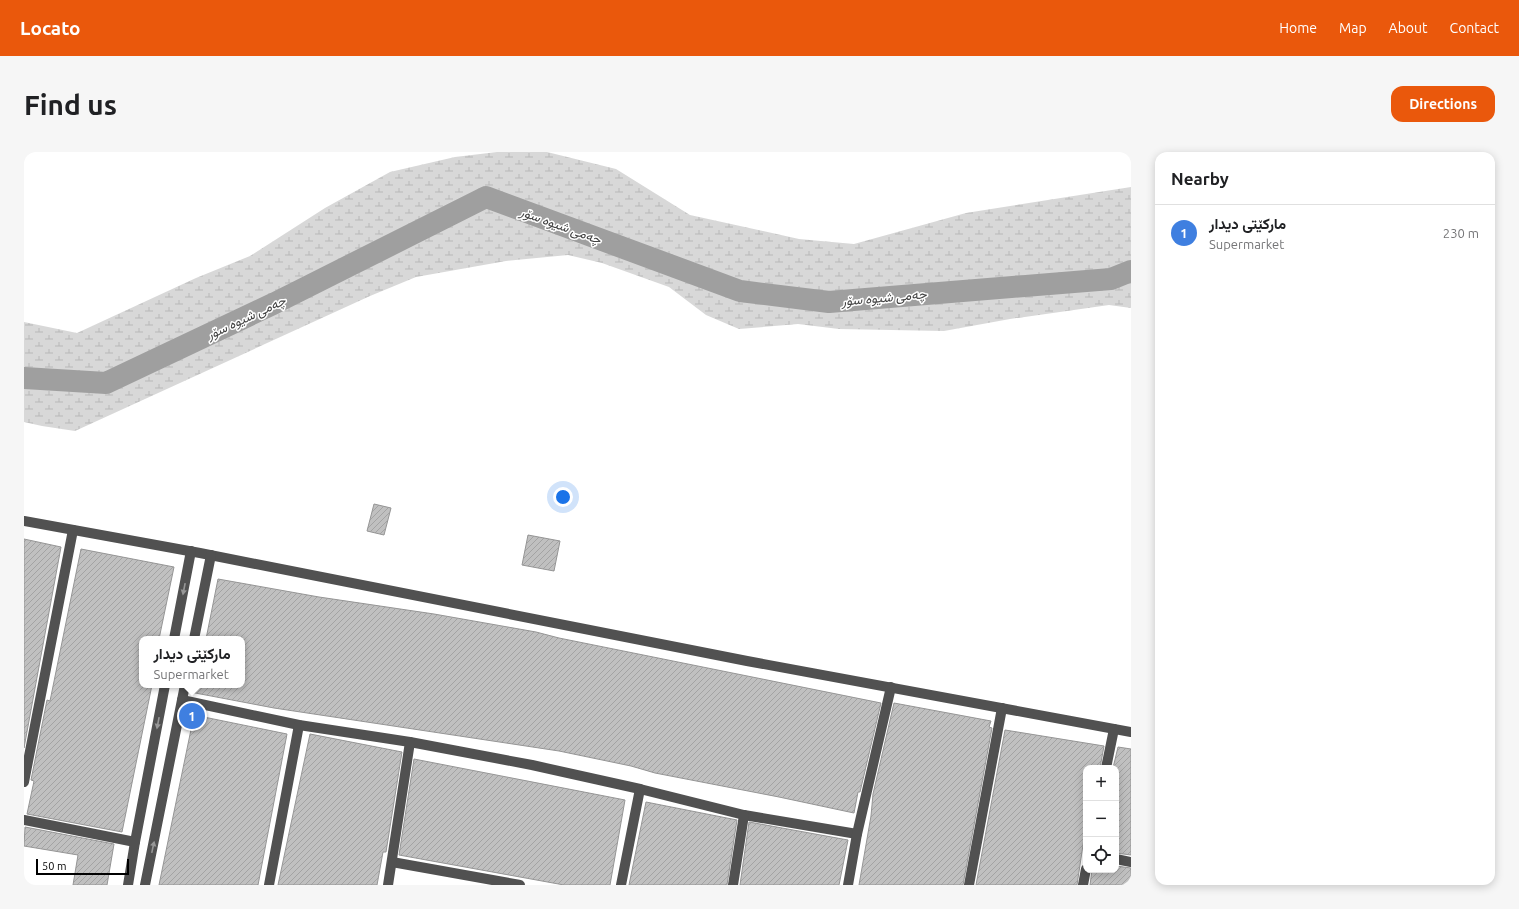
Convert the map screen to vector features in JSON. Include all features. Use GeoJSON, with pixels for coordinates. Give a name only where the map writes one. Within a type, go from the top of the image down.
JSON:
{"type":"FeatureCollection","features":[{"type":"Feature","properties":{"kind":"street"},"geometry":{"type":"LineString","coordinates":[[24,521],[191,551],[890,688],[1131,732]]}},
{"type":"Feature","properties":{"kind":"street"},"geometry":{"type":"LineString","coordinates":[[24,782],[73,530]]}},
{"type":"Feature","properties":{"kind":"street"},"geometry":{"type":"LineString","coordinates":[[175,636],[191,551]]}},
{"type":"Feature","properties":{"kind":"street"},"geometry":{"type":"LineString","coordinates":[[195,636],[210,555]]}},
{"type":"Feature","properties":{"kind":"street"},"geometry":{"type":"LineString","coordinates":[[128,885],[164,688]]}},
{"type":"Feature","properties":{"kind":"street"},"geometry":{"type":"LineString","coordinates":[[145,885],[184,688]]}},
{"type":"Feature","properties":{"kind":"street"},"geometry":{"type":"LineString","coordinates":[[848,885],[857,834],[890,688]]}},
{"type":"Feature","properties":{"kind":"street"},"geometry":{"type":"LineString","coordinates":[[182,700],[298,725],[410,742],[532,765],[640,789],[744,815],[857,834]]}},
{"type":"Feature","properties":{"kind":"street"},"geometry":{"type":"LineString","coordinates":[[969,885],[1002,708]]}},
{"type":"Feature","properties":{"kind":"street"},"geometry":{"type":"LineString","coordinates":[[269,885],[298,725]]}},
{"type":"Feature","properties":{"kind":"street"},"geometry":{"type":"LineString","coordinates":[[1107,765],[1114,729]]}},
{"type":"Feature","properties":{"kind":"street"},"geometry":{"type":"LineString","coordinates":[[388,885],[410,742]]}},
{"type":"Feature","properties":{"kind":"street"},"geometry":{"type":"LineString","coordinates":[[622,885],[640,789]]}},
{"type":"Feature","properties":{"kind":"street"},"geometry":{"type":"LineString","coordinates":[[733,885],[744,815]]}},
{"type":"Feature","properties":{"kind":"street"},"geometry":{"type":"LineString","coordinates":[[24,820],[135,842]]}},
{"type":"Feature","properties":{"kind":"street"},"geometry":{"type":"LineString","coordinates":[[1119,860],[1131,862]]}},
{"type":"Feature","properties":{"kind":"street"},"geometry":{"type":"LineString","coordinates":[[392,862],[520,885]]}},
{"type":"Feature","properties":{"kind":"street"},"geometry":{"type":"LineString","coordinates":[[1083,885],[1085,873]]}},
{"type":"Feature","properties":{"kind":"green space"},"geometry":{"type":"Polygon","coordinates":[[[497,152],[547,152],[616,169],[690,215],[799,239],[854,244],[966,213],[1131,187],[1131,308],[1109,305],[1010,319],[944,331],[839,329],[798,324],[739,329],[706,315],[669,287],[602,263],[568,255],[506,261],[416,277],[370,296],[75,431],[24,422],[24,322],[77,333],[196,278],[250,256],[325,208],[390,172],[455,157],[497,152]]]}},
{"type":"Feature","properties":{"kind":"building"},"geometry":{"type":"Polygon","coordinates":[[[374,504],[391,508],[384,535],[367,531],[374,504]]]}},
{"type":"Feature","properties":{"kind":"building"},"geometry":{"type":"Polygon","coordinates":[[[528,535],[560,541],[554,571],[522,565],[528,535]]]}},
{"type":"Feature","properties":{"kind":"building"},"geometry":{"type":"Polygon","coordinates":[[[24,539],[61,547],[24,748],[24,539]]]}},
{"type":"Feature","properties":{"kind":"building"},"geometry":{"type":"Polygon","coordinates":[[[81,549],[174,567],[160,636],[139,636],[139,688],[151,688],[122,832],[27,814],[34,781],[31,780],[47,700],[50,701],[81,549]]]}},
{"type":"Feature","properties":{"kind":"building"},"geometry":{"type":"Polygon","coordinates":[[[218,579],[536,632],[559,638],[881,703],[854,813],[655,773],[631,766],[559,751],[274,708],[190,692],[191,688],[245,688],[245,636],[207,636],[218,579]]]}},
{"type":"Feature","properties":{"kind":"building"},"geometry":{"type":"Polygon","coordinates":[[[894,703],[991,721],[989,727],[992,728],[963,885],[859,885],[871,816],[873,794],[894,703]]]}},
{"type":"Feature","properties":{"kind":"building"},"geometry":{"type":"Polygon","coordinates":[[[194,715],[287,734],[258,885],[159,885],[194,715]]]}},
{"type":"Feature","properties":{"kind":"building"},"geometry":{"type":"Polygon","coordinates":[[[1005,730],[1104,746],[1101,765],[1083,765],[1083,845],[1077,885],[976,885],[1005,730]]]}},
{"type":"Feature","properties":{"kind":"building"},"geometry":{"type":"Polygon","coordinates":[[[310,734],[402,752],[386,852],[383,852],[377,885],[278,885],[310,734]]]}},
{"type":"Feature","properties":{"kind":"building"},"geometry":{"type":"Polygon","coordinates":[[[1118,747],[1131,749],[1131,855],[1119,853],[1119,765],[1114,765],[1118,747]]]}},
{"type":"Feature","properties":{"kind":"building"},"geometry":{"type":"Polygon","coordinates":[[[414,759],[625,800],[610,885],[564,885],[399,855],[414,759]]]}},
{"type":"Feature","properties":{"kind":"building"},"geometry":{"type":"Polygon","coordinates":[[[646,802],[737,820],[727,885],[629,885],[646,802]]]}},
{"type":"Feature","properties":{"kind":"building"},"geometry":{"type":"Polygon","coordinates":[[[749,822],[848,840],[839,885],[740,885],[749,822]]]}},
{"type":"Feature","properties":{"kind":"building"},"geometry":{"type":"Polygon","coordinates":[[[25,827],[114,844],[107,885],[73,885],[78,855],[24,846],[25,827]]]}},
{"type":"Feature","properties":{"kind":"building"},"geometry":{"type":"Polygon","coordinates":[[[1119,866],[1131,868],[1131,885],[1090,885],[1092,873],[1119,873],[1119,866]]]}},
{"type":"Feature","properties":{"kind":"waterway","name":"چەمی شیوە سۆر"},"geometry":{"type":"LineString","coordinates":[[24,378],[106,383],[275,303],[486,197],[740,291],[829,302],[1111,279],[1131,271]]}},
{"type":"Feature","properties":{"kind":"place","name":"مارکێتی دیدار"},"geometry":{"type":"Point","coordinates":[192,716]}}]}
